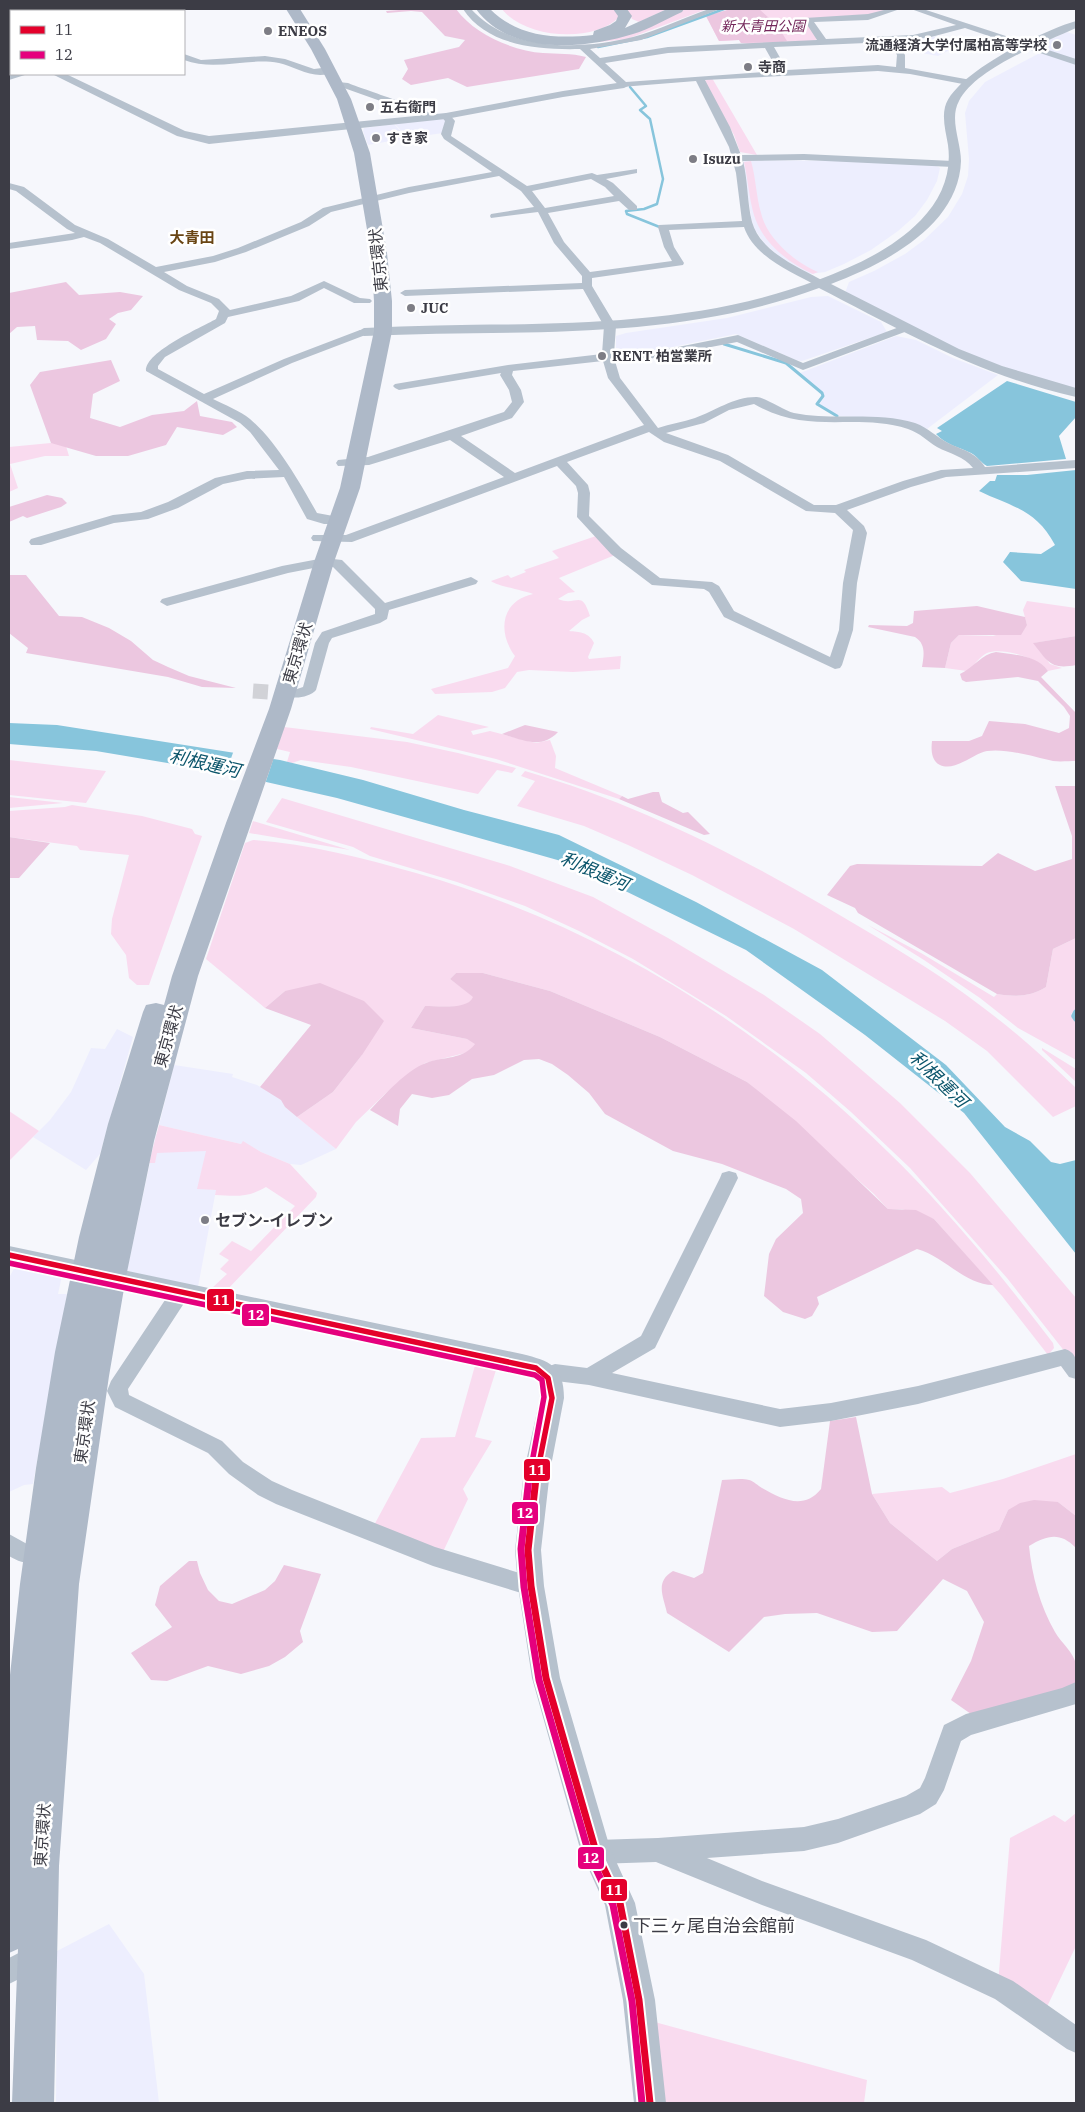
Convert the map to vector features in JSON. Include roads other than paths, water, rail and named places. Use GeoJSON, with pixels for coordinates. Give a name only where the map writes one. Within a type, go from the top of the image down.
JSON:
{"type":"FeatureCollection","features":[{"type":"Feature","properties":{"kind":"highway","name":"東京環状"},"geometry":{"type":"LineString","coordinates":[[33,2103],[22,1964],[45,1789],[62,1584],[92,1376],[105,1189],[127,1104],[167,978],[280,702],[317,563],[349,463],[359,382],[383,301],[379,253],[338,85],[325,71],[281,9]]}},
{"type":"Feature","properties":{"kind":"highway","name":"東京環状"},"geometry":{"type":"LineString","coordinates":[[293,9],[325,71],[348,126]]}},
{"type":"Feature","properties":{"kind":"highway"},"geometry":{"type":"LineString","coordinates":[[483,9],[496,22],[511,30],[540,38],[564,41],[596,39],[618,34],[635,29],[677,9]]}},
{"type":"Feature","properties":{"kind":"highway"},"geometry":{"type":"LineString","coordinates":[[493,9],[507,22],[520,28],[541,34],[567,37],[595,35],[614,29],[624,20],[625,16],[620,9]]}},
{"type":"Feature","properties":{"kind":"highway","name":"東京環状"},"geometry":{"type":"LineString","coordinates":[[365,199],[366,301],[373,331]]}},
{"type":"Feature","properties":{"kind":"highway","name":"東京環状"},"geometry":{"type":"LineString","coordinates":[[9,1933],[20,1766],[42,1554],[70,1364],[99,1274]]}},
{"type":"Feature","properties":{"kind":"street"},"geometry":{"type":"LineString","coordinates":[[467,9],[480,25],[509,39],[548,46],[582,46],[628,41],[716,9]]}},
{"type":"Feature","properties":{"kind":"street"},"geometry":{"type":"LineString","coordinates":[[823,42],[808,20],[868,16],[896,9]]}},
{"type":"Feature","properties":{"kind":"street"},"geometry":{"type":"LineString","coordinates":[[915,9],[1076,62]]}},
{"type":"Feature","properties":{"kind":"street"},"geometry":{"type":"LineString","coordinates":[[205,398],[288,361],[373,331],[610,326],[716,312],[770,300],[820,284],[870,263],[918,230],[945,199],[954,164],[950,108],[957,94],[968,82],[984,70],[1076,24]]}},
{"type":"Feature","properties":{"kind":"street"},"geometry":{"type":"LineString","coordinates":[[598,61],[668,50],[891,39],[935,35],[966,25]]}},
{"type":"Feature","properties":{"kind":"street"},"geometry":{"type":"LineString","coordinates":[[891,39],[901,55],[900,70]]}},
{"type":"Feature","properties":{"kind":"street"},"geometry":{"type":"LineString","coordinates":[[768,45],[784,73]]}},
{"type":"Feature","properties":{"kind":"street"},"geometry":{"type":"LineString","coordinates":[[582,46],[624,85]]}},
{"type":"Feature","properties":{"kind":"street"},"geometry":{"type":"LineString","coordinates":[[185,57],[200,64],[265,59],[282,61],[314,72],[325,71]]}},
{"type":"Feature","properties":{"kind":"street"},"geometry":{"type":"LineString","coordinates":[[60,75],[181,134],[195,139],[217,140],[440,117],[573,92],[699,78],[870,68],[900,70],[968,82]]}},
{"type":"Feature","properties":{"kind":"street"},"geometry":{"type":"LineString","coordinates":[[699,78],[726,129],[738,158],[747,224],[766,250],[782,263],[820,284],[974,361],[1030,380],[1076,392]]}},
{"type":"Feature","properties":{"kind":"street"},"geometry":{"type":"LineString","coordinates":[[338,85],[345,85],[415,111],[450,121],[446,134],[447,137],[525,189],[541,210],[559,243],[587,281],[610,326],[608,357],[614,378],[652,429],[668,439],[733,463],[811,508],[826,510],[838,509],[907,484],[955,472],[1076,464]]}},
{"type":"Feature","properties":{"kind":"street"},"geometry":{"type":"LineString","coordinates":[[738,158],[875,159],[954,164]]}},
{"type":"Feature","properties":{"kind":"street"},"geometry":{"type":"LineString","coordinates":[[596,178],[634,171]]}},
{"type":"Feature","properties":{"kind":"street"},"geometry":{"type":"LineString","coordinates":[[154,271],[215,259],[242,250],[305,224],[327,210],[365,199],[501,173]]}},
{"type":"Feature","properties":{"kind":"street"},"geometry":{"type":"LineString","coordinates":[[525,189],[592,176],[609,185],[633,208]]}},
{"type":"Feature","properties":{"kind":"street"},"geometry":{"type":"LineString","coordinates":[[554,184],[580,206]]}},
{"type":"Feature","properties":{"kind":"street"},"geometry":{"type":"LineString","coordinates":[[9,186],[20,189],[71,227],[104,240],[184,288],[215,301],[225,310],[221,321],[215,326],[161,355],[151,366],[152,371],[244,420],[254,429],[287,472],[312,516],[329,529],[347,538],[652,429],[700,420],[725,407],[756,400],[771,409],[792,417],[898,423],[916,427],[929,434],[939,443],[970,456],[977,461],[981,470]]}},
{"type":"Feature","properties":{"kind":"street"},"geometry":{"type":"LineString","coordinates":[[495,216],[602,205],[622,197]]}},
{"type":"Feature","properties":{"kind":"street"},"geometry":{"type":"LineString","coordinates":[[404,293],[587,281],[679,264],[670,247],[663,227],[747,224]]}},
{"type":"Feature","properties":{"kind":"street"},"geometry":{"type":"LineString","coordinates":[[9,246],[72,237],[85,233]]}},
{"type":"Feature","properties":{"kind":"street"},"geometry":{"type":"LineString","coordinates":[[224,315],[295,300],[324,284],[358,301],[366,301]]}},
{"type":"Feature","properties":{"kind":"street"},"geometry":{"type":"LineString","coordinates":[[399,386],[508,368],[608,357],[633,359],[738,338],[803,367],[906,328]]}},
{"type":"Feature","properties":{"kind":"street"},"geometry":{"type":"LineString","coordinates":[[349,463],[369,461],[508,415],[518,402],[515,390],[506,375],[508,368]]}},
{"type":"Feature","properties":{"kind":"street"},"geometry":{"type":"LineString","coordinates":[[451,435],[515,478]]}},
{"type":"Feature","properties":{"kind":"street"},"geometry":{"type":"LineString","coordinates":[[560,461],[582,485],[584,493],[583,517],[600,536],[636,567],[657,582],[707,586],[714,589],[721,598],[724,608],[730,614],[835,665],[846,630],[850,582],[860,533],[859,528],[838,509]]}},
{"type":"Feature","properties":{"kind":"street"},"geometry":{"type":"LineString","coordinates":[[36,542],[113,519],[143,516],[174,505],[188,495],[219,481],[247,475],[287,472]]}},
{"type":"Feature","properties":{"kind":"street"},"geometry":{"type":"LineString","coordinates":[[167,602],[317,563],[337,563],[382,608],[382,616],[327,635],[322,643],[309,690],[280,702]]}},
{"type":"Feature","properties":{"kind":"street"},"geometry":{"type":"LineString","coordinates":[[382,608],[470,581]]}},
{"type":"Feature","properties":{"kind":"street"},"geometry":{"type":"LineString","coordinates":[[589,1377],[648,1342],[729,1178]]}},
{"type":"Feature","properties":{"kind":"street"},"geometry":{"type":"LineString","coordinates":[[10,1258],[182,1291],[522,1364],[538,1368],[548,1375],[552,1388],[552,1398],[537,1471],[528,1550],[531,1586],[546,1678],[596,1852],[620,1903],[639,2000],[650,2103]]}},
{"type":"Feature","properties":{"kind":"street"},"geometry":{"type":"LineString","coordinates":[[182,1291],[118,1386],[116,1392],[122,1401],[215,1446],[236,1468],[265,1488],[284,1497],[433,1556],[531,1586]]}},
{"type":"Feature","properties":{"kind":"street"},"geometry":{"type":"LineString","coordinates":[[548,1375],[554,1372],[589,1377],[780,1418],[831,1412],[918,1395],[1065,1357],[1076,1371]]}},
{"type":"Feature","properties":{"kind":"street"},"geometry":{"type":"LineString","coordinates":[[9,1544],[24,1554],[42,1554]]}},
{"type":"Feature","properties":{"kind":"street"},"geometry":{"type":"LineString","coordinates":[[596,1852],[656,1850],[804,1839],[838,1831],[912,1806],[928,1796],[936,1782],[952,1733],[966,1725],[1065,1698],[1076,1693]]}},
{"type":"Feature","properties":{"kind":"street"},"geometry":{"type":"LineString","coordinates":[[656,1850],[754,1890],[917,1949],[1004,1990],[1076,2040]]}},
{"type":"Feature","properties":{"kind":"water"},"geometry":{"type":"Polygon","coordinates":[[[1007,381],[1076,402],[1076,417],[1059,436],[1066,459],[987,466],[976,456],[948,443],[936,434],[942,431],[937,428],[1007,381]]]}},
{"type":"Feature","properties":{"kind":"water"},"geometry":{"type":"Polygon","coordinates":[[[1076,470],[1076,589],[1021,581],[1003,562],[1010,552],[1041,554],[1055,545],[1048,533],[1031,516],[979,491],[990,481],[995,481],[997,475],[1027,475],[1076,470]]]}},
{"type":"Feature","properties":{"kind":"water","name":"利根運河"},"geometry":{"type":"Polygon","coordinates":[[[9,723],[57,725],[280,760],[363,780],[464,810],[559,835],[696,902],[822,970],[946,1065],[1005,1127],[1030,1141],[1051,1162],[1060,1164],[1076,1160],[1076,1254],[964,1113],[865,1035],[746,950],[568,863],[337,798],[227,773],[96,751],[9,744],[9,723]]]}},
{"type":"Feature","properties":{"kind":"waterway"},"geometry":{"type":"LineString","coordinates":[[598,47],[647,37],[724,9]]}},
{"type":"Feature","properties":{"kind":"waterway"},"geometry":{"type":"LineString","coordinates":[[630,87],[646,106],[640,110],[650,119],[663,179],[657,204],[644,209],[626,211],[627,214],[662,228]]}},
{"type":"Feature","properties":{"kind":"waterway"},"geometry":{"type":"LineString","coordinates":[[724,344],[786,363],[822,393],[823,396],[817,404],[837,416]]}},
{"type":"Feature","properties":{"kind":"waterway"},"geometry":{"type":"LineString","coordinates":[[1076,1012],[1074,1016],[1076,1019]]}},
{"type":"Feature","properties":{"kind":"tunnel"},"geometry":{"type":"LineString","coordinates":[[253,691],[296,694]]}},
{"type":"Feature","properties":{"kind":"place","name":"ENEOS"},"geometry":{"type":"Point","coordinates":[268,31]}},
{"type":"Feature","properties":{"kind":"place","name":"流通経済大学付属柏高等学校"},"geometry":{"type":"Point","coordinates":[1057,45]}},
{"type":"Feature","properties":{"kind":"place","name":"寺商"},"geometry":{"type":"Point","coordinates":[748,67]}},
{"type":"Feature","properties":{"kind":"place","name":"五右衛門"},"geometry":{"type":"Point","coordinates":[370,107]}},
{"type":"Feature","properties":{"kind":"place","name":"すき家"},"geometry":{"type":"Point","coordinates":[376,138]}},
{"type":"Feature","properties":{"kind":"place","name":"Isuzu"},"geometry":{"type":"Point","coordinates":[693,159]}},
{"type":"Feature","properties":{"kind":"place","name":"JUC"},"geometry":{"type":"Point","coordinates":[411,308]}},
{"type":"Feature","properties":{"kind":"place","name":"RENT 柏営業所"},"geometry":{"type":"Point","coordinates":[602,356]}},
{"type":"Feature","properties":{"kind":"place","name":"セブン-イレブン"},"geometry":{"type":"Point","coordinates":[205,1220]}},
{"type":"Feature","properties":{"kind":"place","name":"下三ヶ尾自治会館前"},"geometry":{"type":"Point","coordinates":[624,1925]}},
{"type":"Feature","properties":{"kind":"district","name":"大青田"},"geometry":{"type":"Point","coordinates":[192,237]}},
{"type":"Feature","properties":{"kind":"park label","name":"新大青田公園"},"geometry":{"type":"Point","coordinates":[763,26]}}]}
